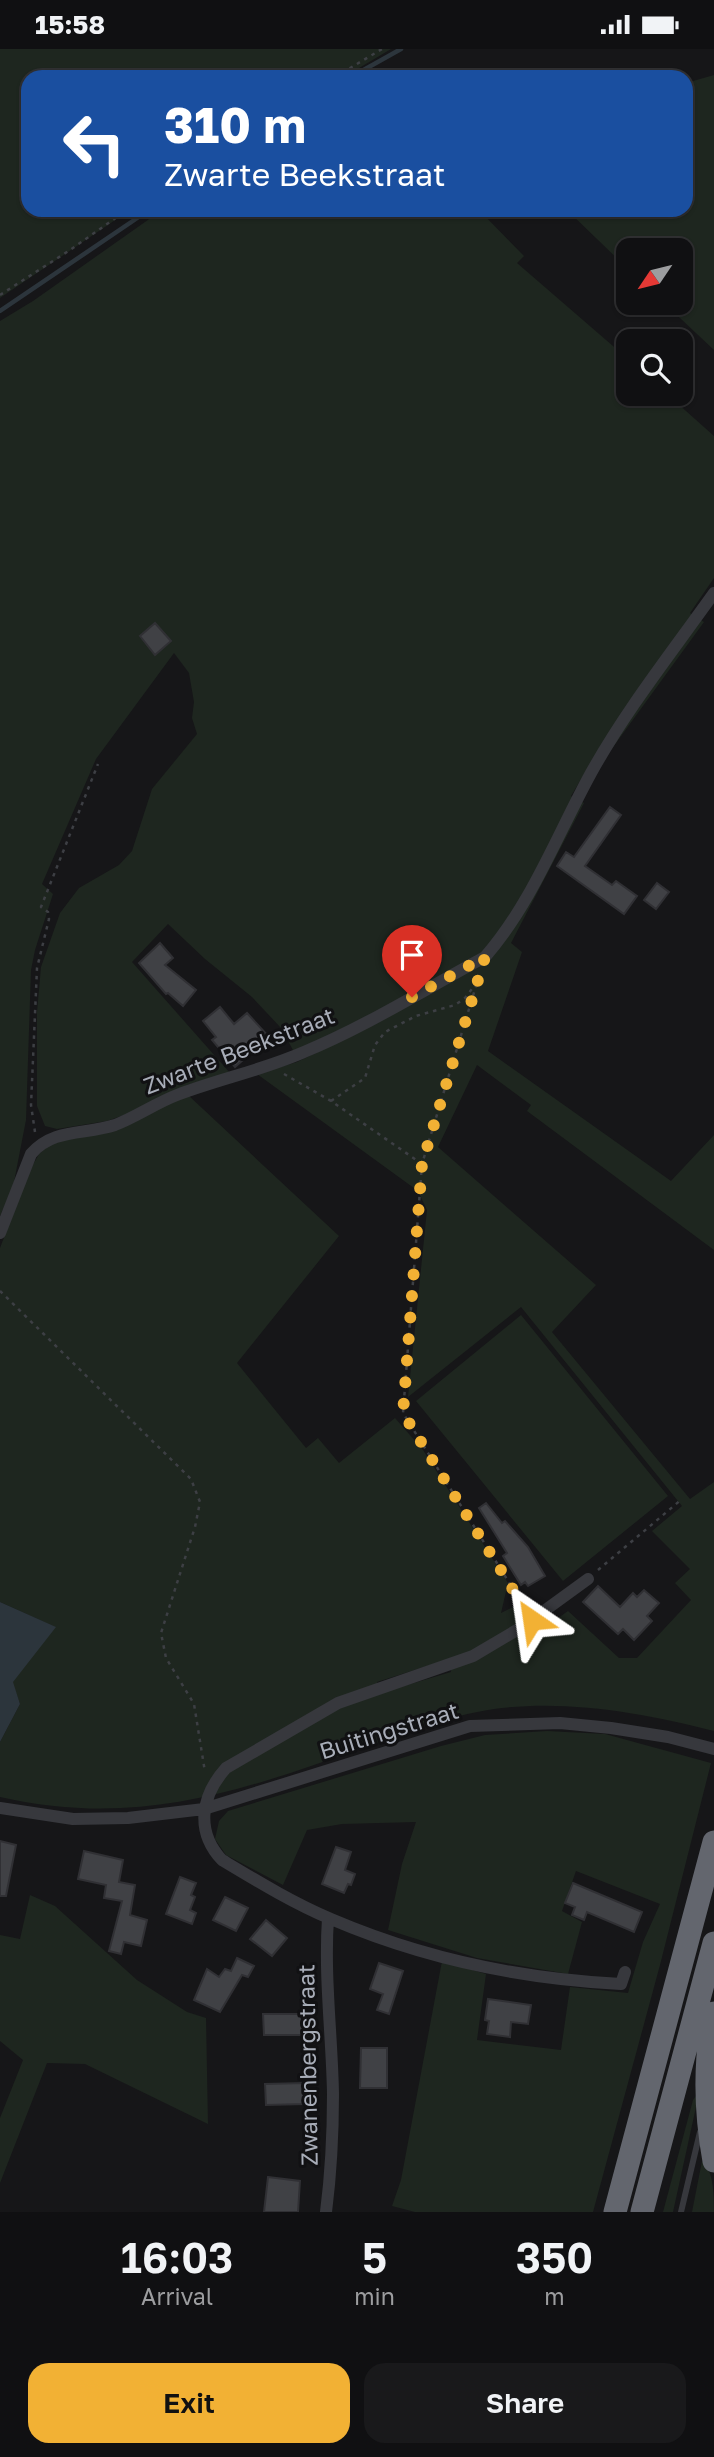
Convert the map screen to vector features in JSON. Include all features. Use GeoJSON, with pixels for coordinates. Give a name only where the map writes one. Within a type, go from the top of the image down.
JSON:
{"type":"FeatureCollection","features":[{"type":"Feature","properties":{"kind":"highway"},"geometry":{"type":"LineString","coordinates":[[615,2212],[714,1842]]}},
{"type":"Feature","properties":{"kind":"highway"},"geometry":{"type":"LineString","coordinates":[[642,2212],[714,1943]]}},
{"type":"Feature","properties":{"kind":"highway"},"geometry":{"type":"LineString","coordinates":[[714,2013],[706,2075],[714,2161]]}},
{"type":"Feature","properties":{"kind":"street","name":"Zwarte Beekstraat"},"geometry":{"type":"LineString","coordinates":[[39,1146],[60,1135],[114,1125],[176,1095],[270,1066],[340,1036],[485,957],[526,900],[611,739],[714,593]]}},
{"type":"Feature","properties":{"kind":"street"},"geometry":{"type":"LineString","coordinates":[[0,1233],[26,1165],[39,1146]]}},
{"type":"Feature","properties":{"kind":"street"},"geometry":{"type":"LineString","coordinates":[[588,1579],[532,1620],[472,1657],[338,1703],[226,1767],[214,1781],[206,1803],[205,1829],[212,1849],[222,1860],[328,1918],[377,1937],[511,1972],[579,1982],[621,1984],[625,1972]]}},
{"type":"Feature","properties":{"kind":"street","name":"Buitingstraat"},"geometry":{"type":"LineString","coordinates":[[0,1808],[73,1819],[128,1818],[206,1803],[470,1726],[560,1723],[668,1737],[714,1749]]}},
{"type":"Feature","properties":{"kind":"street","name":"Zwanenbergstraat"},"geometry":{"type":"LineString","coordinates":[[326,2212],[331,2172],[333,2095],[326,1945],[328,1918]]}},
{"type":"Feature","properties":{"kind":"lane"},"geometry":{"type":"LineString","coordinates":[[681,2212],[695,2161],[707,2100]]}},
{"type":"Feature","properties":{"kind":"path"},"geometry":{"type":"LineString","coordinates":[[347,70],[382,49]]}},
{"type":"Feature","properties":{"kind":"path"},"geometry":{"type":"LineString","coordinates":[[0,295],[117,217]]}},
{"type":"Feature","properties":{"kind":"path"},"geometry":{"type":"LineString","coordinates":[[39,1146],[31,1105],[37,968],[49,919],[48,912],[41,907],[98,764]]}},
{"type":"Feature","properties":{"kind":"path"},"geometry":{"type":"LineString","coordinates":[[485,957],[422,1164],[403,1413],[532,1620]]}},
{"type":"Feature","properties":{"kind":"path"},"geometry":{"type":"LineString","coordinates":[[331,1101],[365,1078],[375,1045],[385,1032],[416,1016],[455,1005],[477,984]]}},
{"type":"Feature","properties":{"kind":"path"},"geometry":{"type":"LineString","coordinates":[[270,1066],[331,1101],[422,1164]]}},
{"type":"Feature","properties":{"kind":"path"},"geometry":{"type":"LineString","coordinates":[[0,1291],[191,1479],[200,1502],[195,1527],[161,1633],[166,1658],[194,1705],[206,1803]]}},
{"type":"Feature","properties":{"kind":"path"},"geometry":{"type":"LineString","coordinates":[[588,1579],[682,1499]]}},
{"type":"Feature","properties":{"kind":"shaded area"},"geometry":{"type":"Polygon","coordinates":[[[0,49],[391,49],[356,70],[21,70],[21,217],[120,217],[0,298],[0,49]]]}},
{"type":"Feature","properties":{"kind":"shaded area"},"geometry":{"type":"Polygon","coordinates":[[[714,75],[714,350],[677,315],[693,315],[693,238],[616,238],[616,257],[574,217],[693,217],[693,81],[714,75]]]}},
{"type":"Feature","properties":{"kind":"shaded area"},"geometry":{"type":"Polygon","coordinates":[[[152,217],[486,217],[524,256],[517,263],[616,349],[616,406],[680,406],[714,436],[714,578],[690,613],[704,622],[608,754],[600,748],[571,796],[584,803],[511,943],[522,952],[488,1051],[671,1181],[714,1135],[714,1250],[527,1111],[531,1105],[477,1065],[438,1147],[596,1285],[552,1332],[690,1499],[714,1482],[714,1731],[605,1709],[521,1706],[459,1716],[268,1780],[182,1801],[139,1807],[94,1808],[48,1805],[0,1797],[0,1742],[20,1704],[12,1682],[55,1627],[0,1602],[0,1248],[30,1170],[39,1154],[51,1143],[188,1095],[339,1236],[237,1363],[306,1448],[318,1438],[339,1463],[395,1418],[423,1450],[508,1583],[501,1613],[525,1601],[541,1630],[568,1611],[619,1658],[637,1658],[691,1600],[675,1583],[690,1569],[652,1531],[682,1506],[521,1307],[408,1397],[427,1210],[418,1191],[257,1074],[297,1062],[342,1040],[314,1044],[294,1052],[281,1028],[252,997],[205,959],[168,924],[132,962],[230,1073],[187,1085],[107,1121],[57,1129],[45,1126],[37,1106],[37,1012],[41,967],[60,913],[79,888],[119,865],[132,851],[152,789],[197,734],[192,718],[194,702],[189,673],[174,653],[96,759],[42,884],[53,894],[31,970],[26,1120],[13,1187],[0,1216],[0,321],[33,301],[152,217]],[[449,1659],[377,1682],[380,1693],[451,1672],[449,1659]]]}},
{"type":"Feature","properties":{"kind":"shaded area"},"geometry":{"type":"Polygon","coordinates":[[[521,1315],[668,1496],[563,1581],[416,1401],[521,1315]]]}},
{"type":"Feature","properties":{"kind":"shaded area"},"geometry":{"type":"Polygon","coordinates":[[[0,1602],[56,1627],[13,1682],[20,1704],[0,1742],[0,1602]]]}},
{"type":"Feature","properties":{"kind":"shaded area"},"geometry":{"type":"Polygon","coordinates":[[[547,1731],[605,1734],[711,1763],[593,2212],[415,2212],[392,2206],[401,2180],[442,1961],[486,1974],[477,2040],[561,2050],[570,1987],[628,1993],[643,1942],[660,1904],[576,1871],[562,1911],[582,1922],[568,1974],[477,1958],[388,1930],[402,1864],[416,1822],[342,1824],[307,1830],[283,1885],[226,1855],[215,1839],[219,1821],[228,1811],[441,1746],[485,1735],[547,1731]]]}},
{"type":"Feature","properties":{"kind":"shaded area"},"geometry":{"type":"Polygon","coordinates":[[[30,1895],[55,1906],[137,1980],[187,2012],[206,2018],[208,2124],[85,2064],[47,2063],[0,2183],[0,2118],[23,2060],[0,2041],[0,1935],[20,1939],[30,1895]]]}},
{"type":"Feature","properties":{"kind":"shaded area"},"geometry":{"type":"Polygon","coordinates":[[[696,2096],[698,2098],[673,2212],[663,2212],[693,2100],[696,2096]]]}},
{"type":"Feature","properties":{"kind":"shaded area"},"geometry":{"type":"Polygon","coordinates":[[[702,2161],[711,2177],[714,2212],[692,2212],[702,2161]]]}},
{"type":"Feature","properties":{"kind":"building"},"geometry":{"type":"Polygon","coordinates":[[[155,623],[171,641],[155,655],[140,636],[155,623]]]}},
{"type":"Feature","properties":{"kind":"building"},"geometry":{"type":"Polygon","coordinates":[[[610,807],[621,815],[585,866],[612,885],[616,881],[637,896],[624,914],[557,866],[566,852],[574,857],[610,807]]]}},
{"type":"Feature","properties":{"kind":"building"},"geometry":{"type":"Polygon","coordinates":[[[657,883],[669,892],[656,909],[644,900],[657,883]]]}},
{"type":"Feature","properties":{"kind":"building"},"geometry":{"type":"Polygon","coordinates":[[[160,943],[173,958],[165,965],[196,990],[183,1006],[166,994],[139,963],[160,943]]]}},
{"type":"Feature","properties":{"kind":"building"},"geometry":{"type":"Polygon","coordinates":[[[220,1007],[234,1024],[247,1013],[269,1037],[235,1067],[212,1040],[216,1037],[203,1021],[220,1007]]]}},
{"type":"Feature","properties":{"kind":"building"},"geometry":{"type":"Polygon","coordinates":[[[486,1503],[502,1523],[505,1521],[528,1547],[545,1576],[528,1586],[525,1582],[521,1585],[503,1556],[507,1553],[479,1508],[486,1503]]]}},
{"type":"Feature","properties":{"kind":"building"},"geometry":{"type":"Polygon","coordinates":[[[598,1586],[620,1607],[633,1593],[637,1597],[644,1590],[659,1603],[647,1616],[652,1621],[634,1640],[623,1629],[618,1634],[583,1602],[598,1586]]]}},
{"type":"Feature","properties":{"kind":"building"},"geometry":{"type":"Polygon","coordinates":[[[0,1841],[16,1845],[6,1896],[0,1896],[0,1841]]]}},
{"type":"Feature","properties":{"kind":"building"},"geometry":{"type":"Polygon","coordinates":[[[336,1847],[351,1852],[345,1870],[355,1874],[344,1893],[322,1884],[336,1847]]]}},
{"type":"Feature","properties":{"kind":"building"},"geometry":{"type":"Polygon","coordinates":[[[84,1851],[123,1860],[119,1882],[135,1885],[130,1915],[147,1920],[141,1946],[124,1942],[121,1954],[109,1951],[122,1901],[104,1898],[106,1885],[78,1879],[84,1851]]]}},
{"type":"Feature","properties":{"kind":"building"},"geometry":{"type":"Polygon","coordinates":[[[180,1877],[196,1883],[191,1895],[195,1897],[190,1910],[196,1913],[192,1924],[166,1914],[180,1877]]]}},
{"type":"Feature","properties":{"kind":"building"},"geometry":{"type":"Polygon","coordinates":[[[573,1883],[642,1912],[634,1932],[587,1912],[584,1920],[572,1915],[575,1907],[565,1903],[573,1883]]]}},
{"type":"Feature","properties":{"kind":"building"},"geometry":{"type":"Polygon","coordinates":[[[225,1897],[248,1908],[236,1931],[213,1920],[225,1897]]]}},
{"type":"Feature","properties":{"kind":"building"},"geometry":{"type":"Polygon","coordinates":[[[266,1920],[287,1938],[272,1956],[250,1939],[266,1920]]]}},
{"type":"Feature","properties":{"kind":"building"},"geometry":{"type":"Polygon","coordinates":[[[237,1958],[254,1966],[248,1977],[242,1975],[220,2012],[194,2000],[207,1969],[219,1977],[225,1969],[231,1971],[237,1958]]]}},
{"type":"Feature","properties":{"kind":"building"},"geometry":{"type":"Polygon","coordinates":[[[379,1963],[403,1971],[389,2014],[377,2010],[383,1994],[370,1989],[379,1963]]]}},
{"type":"Feature","properties":{"kind":"building"},"geometry":{"type":"Polygon","coordinates":[[[488,1999],[531,2005],[528,2024],[511,2022],[510,2037],[487,2034],[489,2021],[485,2020],[488,1999]]]}},
{"type":"Feature","properties":{"kind":"building"},"geometry":{"type":"Polygon","coordinates":[[[263,2014],[303,2014],[303,2035],[264,2035],[263,2014]]]}},
{"type":"Feature","properties":{"kind":"building"},"geometry":{"type":"Polygon","coordinates":[[[361,2048],[387,2048],[387,2088],[360,2088],[361,2048]]]}},
{"type":"Feature","properties":{"kind":"building"},"geometry":{"type":"Polygon","coordinates":[[[305,2083],[305,2104],[266,2105],[265,2084],[305,2083]]]}},
{"type":"Feature","properties":{"kind":"building"},"geometry":{"type":"Polygon","coordinates":[[[268,2177],[300,2181],[298,2212],[264,2212],[268,2177]]]}},
{"type":"Feature","properties":{"kind":"waterway"},"geometry":{"type":"LineString","coordinates":[[364,70],[401,49]]}},
{"type":"Feature","properties":{"kind":"waterway"},"geometry":{"type":"LineString","coordinates":[[0,311],[139,217]]}},
{"type":"Feature","properties":{"kind":"route"},"geometry":{"type":"LineString","coordinates":[[412,997],[485,957],[422,1164],[403,1413],[532,1620]]}}]}
